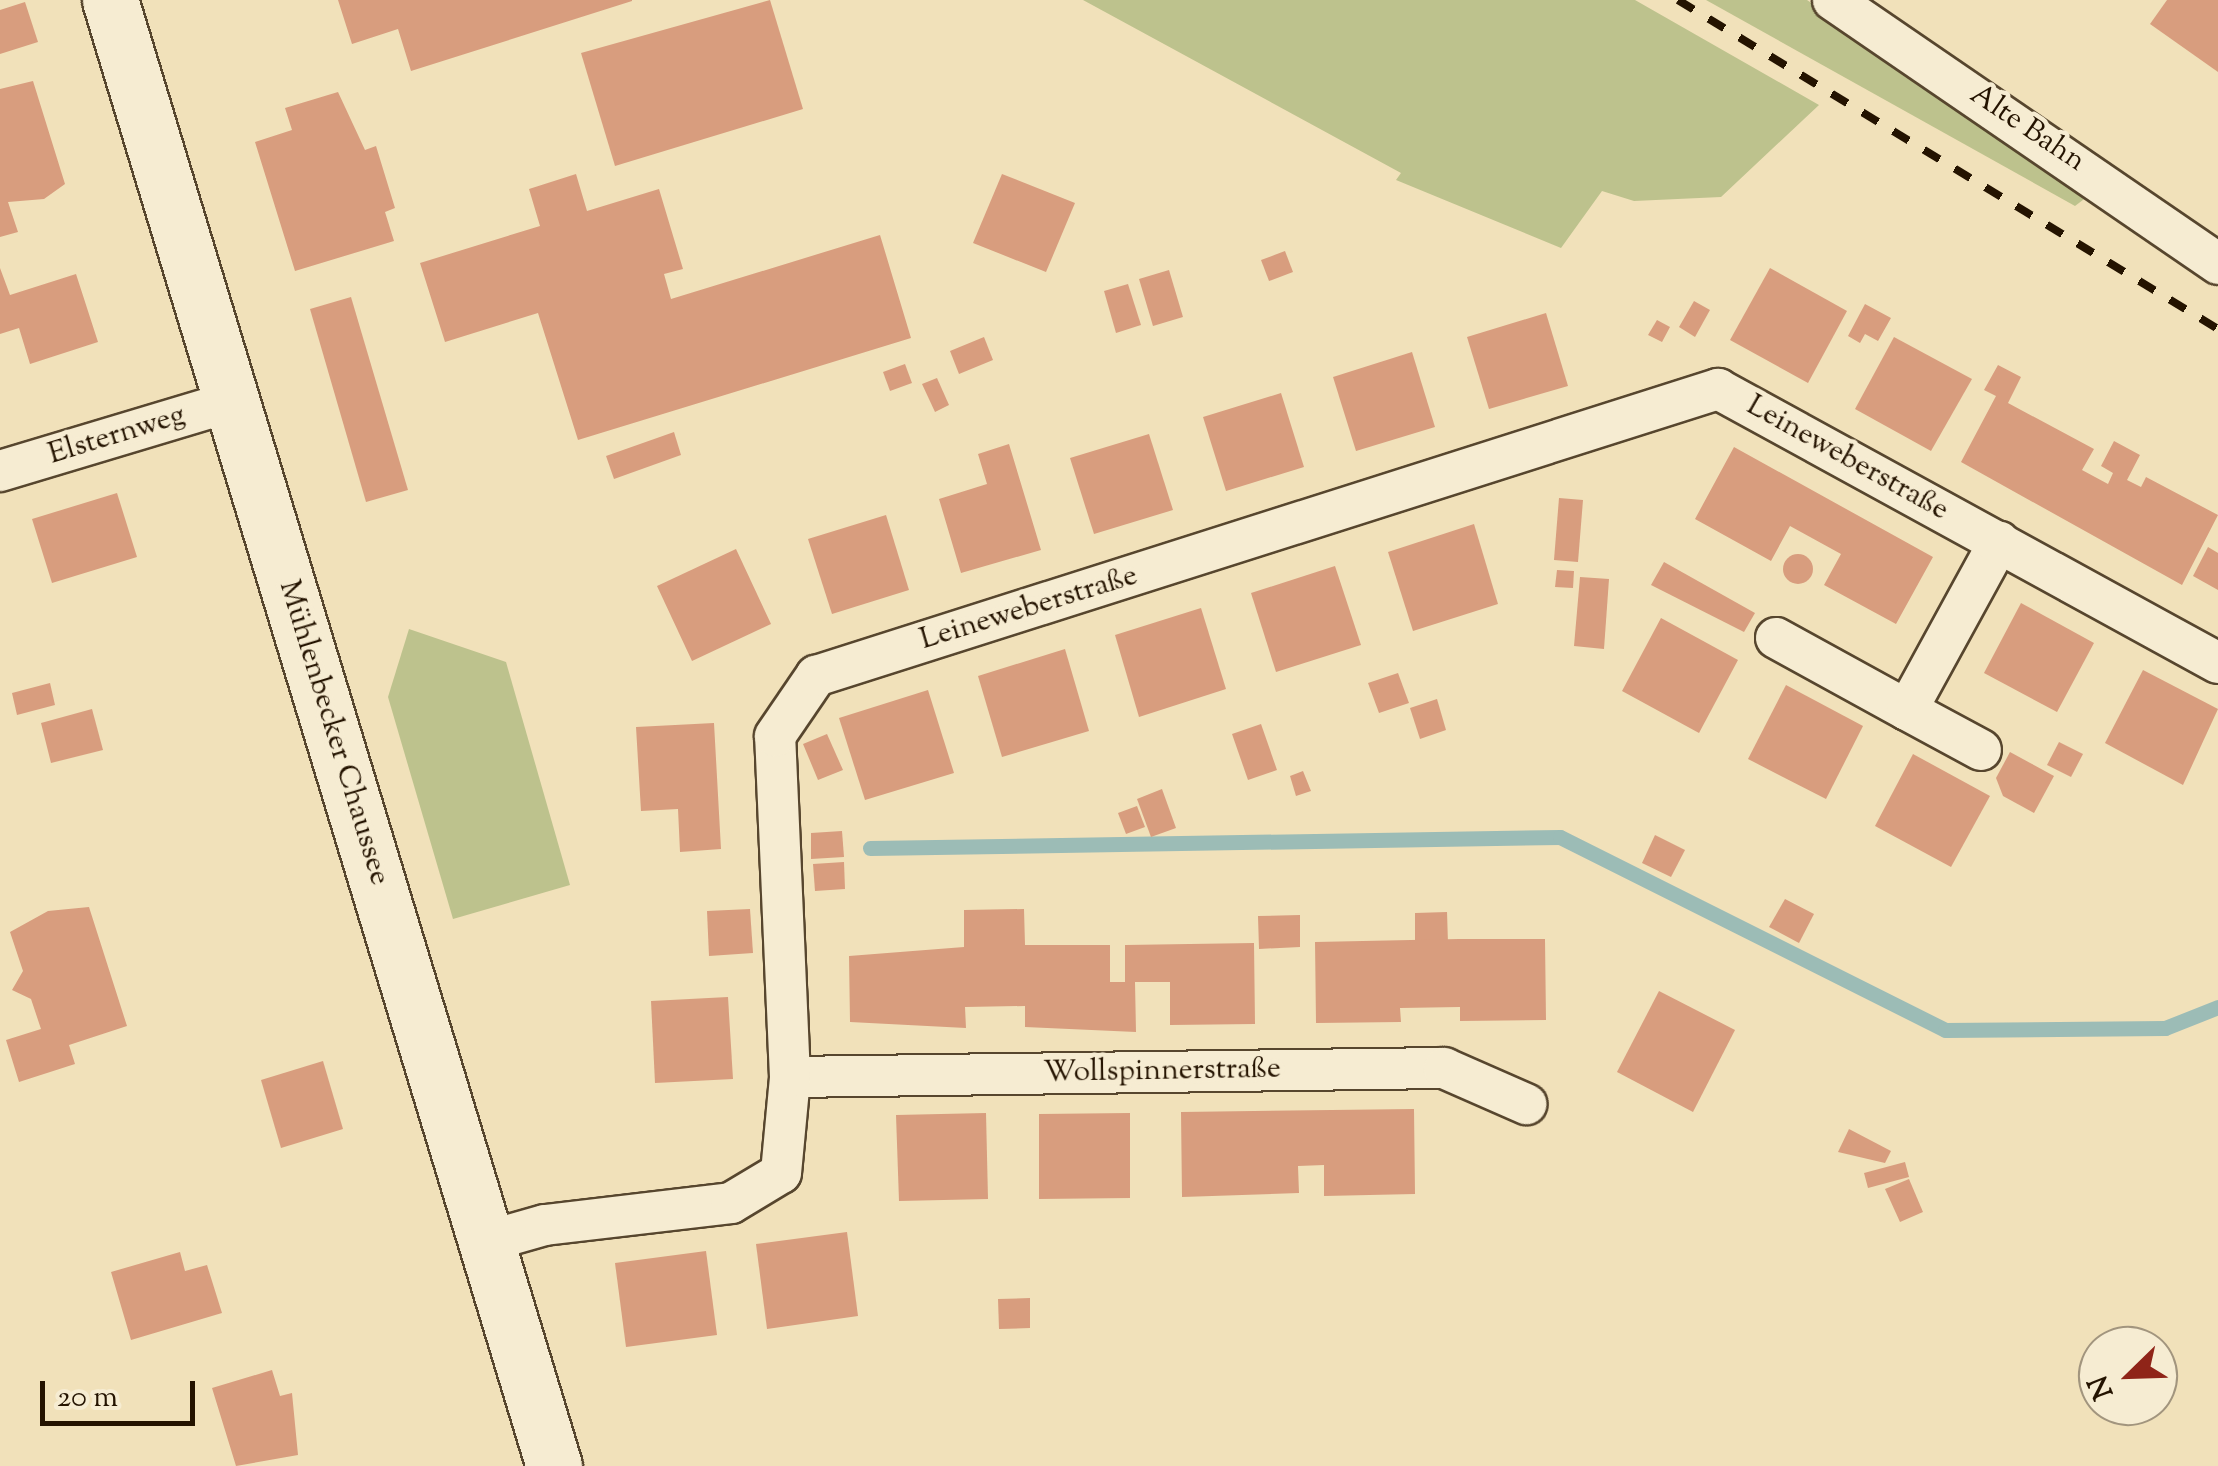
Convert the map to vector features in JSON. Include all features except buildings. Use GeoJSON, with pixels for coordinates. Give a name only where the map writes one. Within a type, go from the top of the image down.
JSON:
{"type":"FeatureCollection","features":[{"type":"Feature","properties":{"kind":"main road","name":"Mühlenbecker Chaussee"},"geometry":{"type":"LineString","coordinates":[[110,0],[554,1466]]}},
{"type":"Feature","properties":{"kind":"street","name":"Alte Bahn"},"geometry":{"type":"LineString","coordinates":[[1833,0],[2218,264]]}},
{"type":"Feature","properties":{"kind":"street","name":"Leineweberstraße"},"geometry":{"type":"LineString","coordinates":[[485,1242],[544,1225],[732,1203],[781,1173],[790,1077],[775,736],[816,676],[1718,388],[2218,664]]}},
{"type":"Feature","properties":{"kind":"street","name":"Elsternweg"},"geometry":{"type":"LineString","coordinates":[[0,471],[234,401]]}},
{"type":"Feature","properties":{"kind":"street"},"geometry":{"type":"LineString","coordinates":[[1907,710],[1999,542]]}},
{"type":"Feature","properties":{"kind":"street"},"geometry":{"type":"LineString","coordinates":[[1776,638],[1981,750]]}},
{"type":"Feature","properties":{"kind":"street","name":"Wollspinnerstraße"},"geometry":{"type":"LineString","coordinates":[[790,1077],[1444,1068],[1526,1104]]}},
{"type":"Feature","properties":{"kind":"green space"},"geometry":{"type":"Polygon","coordinates":[[[1083,0],[1635,0],[1819,105],[1721,197],[1634,201],[1602,191],[1561,248],[1396,180],[1401,173],[1083,0]]]}},
{"type":"Feature","properties":{"kind":"green space"},"geometry":{"type":"Polygon","coordinates":[[[1706,0],[1807,0],[2092,193],[2075,206],[1706,0]]]}},
{"type":"Feature","properties":{"kind":"green space"},"geometry":{"type":"Polygon","coordinates":[[[409,629],[506,662],[570,885],[453,919],[388,697],[409,629]]]}},
{"type":"Feature","properties":{"kind":"waterway"},"geometry":{"type":"LineString","coordinates":[[870,848],[1560,837],[1945,1030],[2165,1028],[2218,1007]]}},
{"type":"Feature","properties":{"kind":"railway"},"geometry":{"type":"LineString","coordinates":[[1678,0],[2218,329]]}}]}
